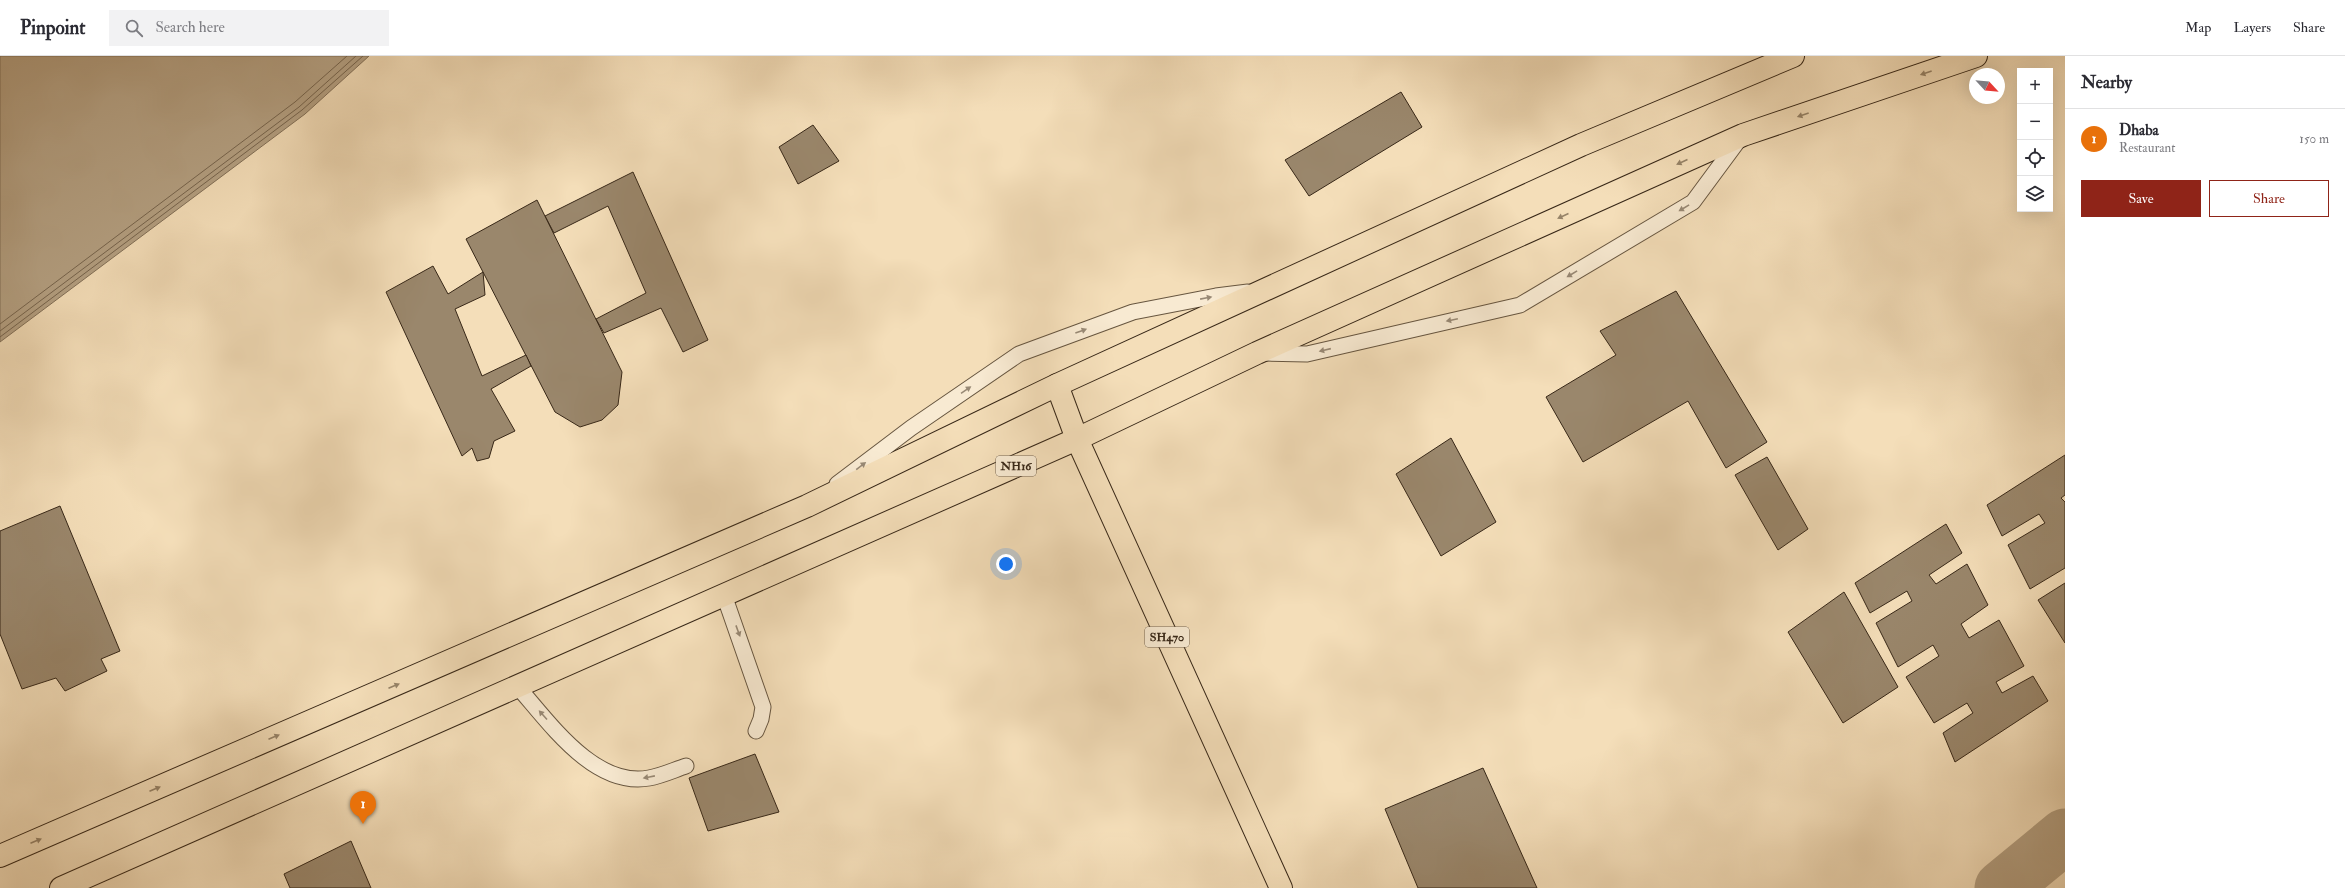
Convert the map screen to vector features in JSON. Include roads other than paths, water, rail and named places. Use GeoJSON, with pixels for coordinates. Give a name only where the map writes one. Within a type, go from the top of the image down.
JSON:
{"type":"FeatureCollection","features":[{"type":"Feature","properties":{"kind":"main road"},"geometry":{"type":"LineString","coordinates":[[0,856],[807,506],[1057,385],[1581,145],[1793,56]]}},
{"type":"Feature","properties":{"kind":"main road","name":"NH16"},"geometry":{"type":"LineString","coordinates":[[61,888],[1077,439],[1257,353],[1743,135],[1976,56]]}},
{"type":"Feature","properties":{"kind":"main road","name":"SH470"},"geometry":{"type":"LineString","coordinates":[[1057,385],[1077,439],[1281,888]]}},
{"type":"Feature","properties":{"kind":"lane"},"geometry":{"type":"LineString","coordinates":[[1257,353],[1307,354],[1520,305],[1693,202],[1743,135]]}},
{"type":"Feature","properties":{"kind":"lane"},"geometry":{"type":"LineString","coordinates":[[807,506],[911,428],[1020,354],[1134,312],[1216,296],[1264,290]]}},
{"type":"Feature","properties":{"kind":"lane"},"geometry":{"type":"LineString","coordinates":[[724,595],[762,707],[761,719],[756,731]]}},
{"type":"Feature","properties":{"kind":"lane"},"geometry":{"type":"LineString","coordinates":[[517,686],[566,741],[585,759],[611,774],[631,779],[649,778],[686,766]]}},
{"type":"Feature","properties":{"kind":"water"},"geometry":{"type":"Polygon","coordinates":[[[0,56],[369,56],[305,114],[0,342],[0,56]]]}},
{"type":"Feature","properties":{"kind":"waterway"},"geometry":{"type":"LineString","coordinates":[[2002,888],[2065,836]]}},
{"type":"Feature","properties":{"kind":"place","name":"Dhaba"},"geometry":{"type":"Point","coordinates":[363,824]}}]}
